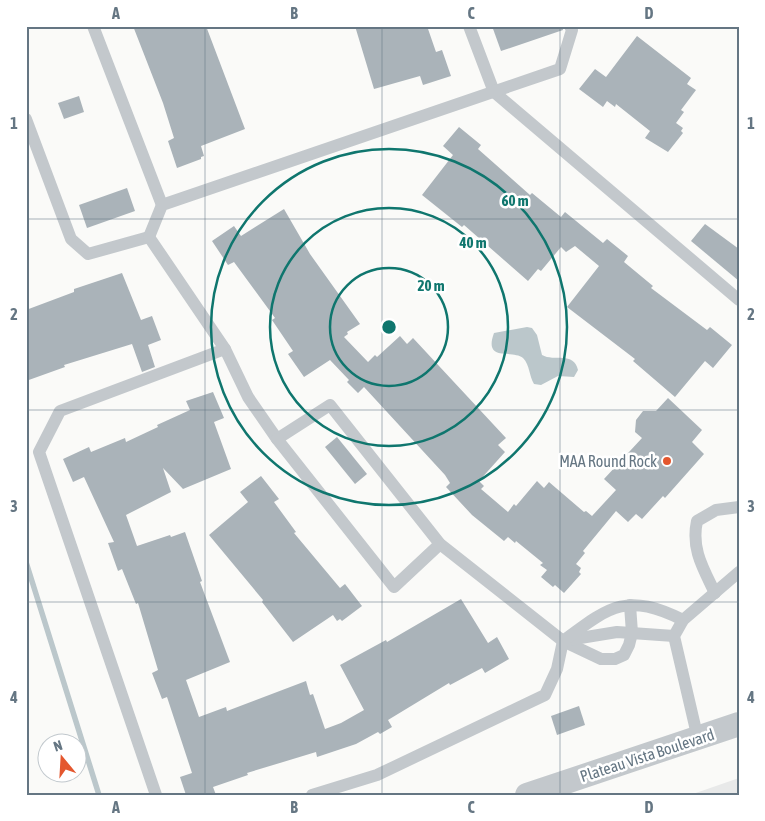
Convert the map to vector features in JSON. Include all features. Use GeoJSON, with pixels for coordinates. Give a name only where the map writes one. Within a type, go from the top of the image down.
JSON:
{"type":"FeatureCollection","features":[{"type":"Feature","properties":{"kind":"street","name":"Plateau Vista Boulevard"},"geometry":{"type":"LineString","coordinates":[[527,795],[739,724]]}},
{"type":"Feature","properties":{"kind":"lane"},"geometry":{"type":"LineString","coordinates":[[93,26],[162,205],[149,237]]}},
{"type":"Feature","properties":{"kind":"lane"},"geometry":{"type":"LineString","coordinates":[[469,26],[494,92],[739,300]]}},
{"type":"Feature","properties":{"kind":"lane"},"geometry":{"type":"LineString","coordinates":[[162,205],[560,70],[572,30],[570,26]]}},
{"type":"Feature","properties":{"kind":"lane"},"geometry":{"type":"LineString","coordinates":[[26,119],[71,239],[88,254],[149,237]]}},
{"type":"Feature","properties":{"kind":"lane"},"geometry":{"type":"LineString","coordinates":[[149,237],[225,349],[248,397],[277,440],[394,587],[440,544]]}},
{"type":"Feature","properties":{"kind":"lane"},"geometry":{"type":"LineString","coordinates":[[156,795],[39,452],[60,411],[225,349]]}},
{"type":"Feature","properties":{"kind":"lane"},"geometry":{"type":"LineString","coordinates":[[277,440],[330,405],[440,544],[563,641],[601,659],[615,659],[624,655],[632,632],[630,605]]}},
{"type":"Feature","properties":{"kind":"lane"},"geometry":{"type":"LineString","coordinates":[[715,593],[701,564],[694,537],[698,521],[716,510],[739,507]]}},
{"type":"Feature","properties":{"kind":"lane"},"geometry":{"type":"LineString","coordinates":[[698,739],[674,636],[683,620],[739,572]]}},
{"type":"Feature","properties":{"kind":"lane"},"geometry":{"type":"LineString","coordinates":[[312,795],[377,775],[544,695],[557,670],[563,641],[599,614],[625,604],[658,608],[683,620]]}},
{"type":"Feature","properties":{"kind":"lane"},"geometry":{"type":"LineString","coordinates":[[563,641],[601,634],[632,632],[674,636]]}},
{"type":"Feature","properties":{"kind":"shaded area"},"geometry":{"type":"Polygon","coordinates":[[[527,327],[532,328],[537,335],[542,355],[568,359],[576,364],[578,370],[574,377],[558,376],[541,385],[534,384],[523,358],[496,352],[492,348],[494,333],[527,327]]]}},
{"type":"Feature","properties":{"kind":"shaded area"},"geometry":{"type":"Polygon","coordinates":[[[739,778],[739,795],[690,795],[739,778]]]}},
{"type":"Feature","properties":{"kind":"building"},"geometry":{"type":"Polygon","coordinates":[[[133,26],[206,26],[245,129],[201,146],[204,156],[201,159],[177,168],[168,141],[174,138],[163,103],[133,26]]]}},
{"type":"Feature","properties":{"kind":"building"},"geometry":{"type":"Polygon","coordinates":[[[355,26],[427,26],[436,52],[442,50],[451,76],[423,85],[420,76],[374,89],[355,26]]]}},
{"type":"Feature","properties":{"kind":"building"},"geometry":{"type":"Polygon","coordinates":[[[492,26],[562,26],[563,30],[501,51],[492,26]]]}},
{"type":"Feature","properties":{"kind":"building"},"geometry":{"type":"Polygon","coordinates":[[[637,36],[691,78],[687,84],[696,90],[681,110],[684,112],[676,123],[683,128],[681,131],[683,133],[668,152],[645,138],[650,131],[616,104],[615,107],[607,101],[603,107],[579,89],[595,69],[606,77],[637,36]]]}},
{"type":"Feature","properties":{"kind":"building"},"geometry":{"type":"Polygon","coordinates":[[[79,96],[84,112],[64,119],[58,103],[79,96]]]}},
{"type":"Feature","properties":{"kind":"building"},"geometry":{"type":"Polygon","coordinates":[[[459,127],[481,145],[478,149],[530,195],[532,193],[561,217],[565,212],[603,243],[607,239],[628,256],[624,262],[653,286],[651,288],[707,330],[710,327],[732,345],[713,368],[705,361],[675,397],[633,361],[635,359],[567,307],[599,266],[575,246],[566,252],[561,247],[541,271],[538,269],[528,281],[464,225],[462,227],[422,195],[453,155],[443,146],[459,127]]]}},
{"type":"Feature","properties":{"kind":"building"},"geometry":{"type":"Polygon","coordinates":[[[127,188],[135,211],[87,228],[79,205],[127,188]]]}},
{"type":"Feature","properties":{"kind":"building"},"geometry":{"type":"Polygon","coordinates":[[[284,209],[310,254],[360,324],[347,332],[348,334],[344,337],[368,362],[375,355],[377,357],[400,336],[407,344],[413,338],[506,438],[498,445],[505,452],[479,481],[484,486],[481,489],[508,512],[514,504],[516,506],[537,481],[544,488],[549,482],[584,512],[586,511],[592,516],[616,490],[604,479],[642,438],[635,432],[636,420],[643,411],[656,411],[668,398],[702,430],[692,442],[704,454],[665,498],[663,496],[642,519],[636,514],[628,522],[616,511],[583,551],[585,553],[576,564],[581,568],[579,572],[581,574],[564,593],[555,585],[553,587],[541,577],[547,570],[540,565],[543,563],[516,541],[515,543],[508,537],[504,541],[472,515],[446,487],[450,483],[445,475],[364,387],[358,393],[347,382],[349,380],[330,360],[304,377],[288,354],[293,351],[272,320],[275,318],[234,262],[228,265],[212,241],[234,226],[241,236],[284,209]]]}},
{"type":"Feature","properties":{"kind":"building"},"geometry":{"type":"Polygon","coordinates":[[[705,224],[739,249],[739,281],[691,241],[705,224]]]}},
{"type":"Feature","properties":{"kind":"building"},"geometry":{"type":"Polygon","coordinates":[[[122,273],[141,320],[152,316],[161,340],[148,345],[155,367],[142,372],[132,344],[64,365],[65,367],[26,381],[26,310],[74,292],[74,289],[122,273]]]}},
{"type":"Feature","properties":{"kind":"building"},"geometry":{"type":"Polygon","coordinates":[[[213,392],[224,418],[214,422],[231,469],[183,489],[163,468],[171,492],[126,515],[137,546],[185,532],[202,581],[200,582],[230,662],[186,680],[199,717],[226,707],[227,711],[306,681],[310,695],[313,694],[325,729],[341,723],[364,710],[340,665],[386,640],[387,642],[461,599],[488,643],[497,637],[509,659],[485,673],[482,668],[450,685],[449,683],[388,720],[392,727],[380,734],[378,732],[356,744],[317,757],[316,752],[247,773],[248,775],[213,787],[216,795],[186,795],[180,777],[192,773],[167,697],[162,699],[152,673],[158,670],[138,603],[136,604],[122,569],[118,571],[108,543],[114,542],[84,477],[73,482],[63,459],[89,447],[91,452],[125,438],[126,442],[190,410],[186,401],[213,392]]]}},
{"type":"Feature","properties":{"kind":"building"},"geometry":{"type":"Polygon","coordinates":[[[337,437],[367,474],[355,484],[325,447],[337,437]]]}},
{"type":"Feature","properties":{"kind":"building"},"geometry":{"type":"Polygon","coordinates":[[[261,476],[279,499],[274,502],[296,532],[294,533],[340,588],[345,584],[362,606],[342,621],[340,619],[337,621],[333,615],[293,642],[262,602],[263,600],[209,535],[248,502],[240,492],[261,476]]]}},
{"type":"Feature","properties":{"kind":"building"},"geometry":{"type":"Polygon","coordinates":[[[579,706],[585,725],[557,735],[551,716],[579,706]]]}},
{"type":"Feature","properties":{"kind":"waterway"},"geometry":{"type":"LineString","coordinates":[[26,562],[99,795]]}},
{"type":"Feature","properties":{"kind":"place","name":"MAA Round Rock"},"geometry":{"type":"Point","coordinates":[667,461]}}]}
